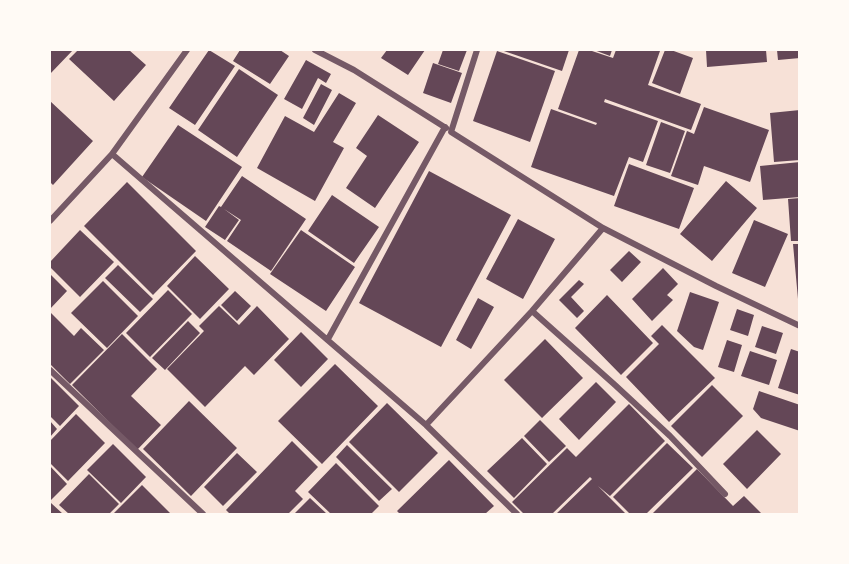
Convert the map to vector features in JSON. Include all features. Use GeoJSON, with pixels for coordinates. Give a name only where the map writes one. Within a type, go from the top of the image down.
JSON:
{"type":"FeatureCollection","features":[{"type":"Feature","properties":{"kind":"street"},"geometry":{"type":"LineString","coordinates":[[50,221],[112,154],[187,50]]}},
{"type":"Feature","properties":{"kind":"street"},"geometry":{"type":"LineString","coordinates":[[315,50],[354,70],[603,228],[800,326]]}},
{"type":"Feature","properties":{"kind":"street"},"geometry":{"type":"LineString","coordinates":[[451,132],[477,50]]}},
{"type":"Feature","properties":{"kind":"street"},"geometry":{"type":"LineString","coordinates":[[328,339],[445,127]]}},
{"type":"Feature","properties":{"kind":"street"},"geometry":{"type":"LineString","coordinates":[[112,154],[426,425],[517,514]]}},
{"type":"Feature","properties":{"kind":"street"},"geometry":{"type":"LineString","coordinates":[[426,425],[532,311],[603,228]]}},
{"type":"Feature","properties":{"kind":"street"},"geometry":{"type":"LineString","coordinates":[[532,311],[670,436],[725,494]]}},
{"type":"Feature","properties":{"kind":"street"},"geometry":{"type":"LineString","coordinates":[[50,370],[203,514]]}},
{"type":"Feature","properties":{"kind":"building"},"geometry":{"type":"Polygon","coordinates":[[[50,50],[73,50],[50,74],[50,50]]]}},
{"type":"Feature","properties":{"kind":"building"},"geometry":{"type":"Polygon","coordinates":[[[78,50],[129,50],[146,65],[114,101],[69,59],[78,50]]]}},
{"type":"Feature","properties":{"kind":"building"},"geometry":{"type":"Polygon","coordinates":[[[209,50],[235,66],[195,125],[169,108],[209,50]]]}},
{"type":"Feature","properties":{"kind":"building"},"geometry":{"type":"Polygon","coordinates":[[[240,50],[280,50],[289,56],[270,84],[233,61],[240,50]]]}},
{"type":"Feature","properties":{"kind":"building"},"geometry":{"type":"Polygon","coordinates":[[[387,50],[425,50],[408,75],[381,58],[387,50]]]}},
{"type":"Feature","properties":{"kind":"building"},"geometry":{"type":"Polygon","coordinates":[[[443,50],[467,50],[459,71],[438,64],[443,50]]]}},
{"type":"Feature","properties":{"kind":"building"},"geometry":{"type":"Polygon","coordinates":[[[501,50],[569,50],[562,71],[501,50]]]}},
{"type":"Feature","properties":{"kind":"building"},"geometry":{"type":"Polygon","coordinates":[[[579,50],[589,50],[613,58],[616,50],[660,51],[648,85],[701,104],[691,130],[605,99],[604,102],[658,121],[643,162],[629,157],[614,196],[531,167],[551,109],[596,125],[597,123],[558,109],[579,50]]]}},
{"type":"Feature","properties":{"kind":"building"},"geometry":{"type":"Polygon","coordinates":[[[594,50],[612,50],[610,56],[594,50]]]}},
{"type":"Feature","properties":{"kind":"building"},"geometry":{"type":"Polygon","coordinates":[[[665,50],[693,58],[680,94],[652,83],[665,50]]]}},
{"type":"Feature","properties":{"kind":"building"},"geometry":{"type":"Polygon","coordinates":[[[706,50],[766,50],[767,62],[707,67],[706,50]]]}},
{"type":"Feature","properties":{"kind":"building"},"geometry":{"type":"Polygon","coordinates":[[[777,50],[800,50],[800,58],[778,60],[777,50]]]}},
{"type":"Feature","properties":{"kind":"building"},"geometry":{"type":"Polygon","coordinates":[[[497,51],[555,71],[530,142],[473,121],[497,51]]]}},
{"type":"Feature","properties":{"kind":"building"},"geometry":{"type":"Polygon","coordinates":[[[306,60],[331,74],[326,83],[318,78],[302,109],[284,99],[306,60]]]}},
{"type":"Feature","properties":{"kind":"building"},"geometry":{"type":"Polygon","coordinates":[[[433,63],[462,73],[451,103],[423,93],[433,63]]]}},
{"type":"Feature","properties":{"kind":"building"},"geometry":{"type":"Polygon","coordinates":[[[239,69],[278,95],[237,157],[198,130],[239,69]]]}},
{"type":"Feature","properties":{"kind":"building"},"geometry":{"type":"Polygon","coordinates":[[[321,84],[332,90],[314,125],[303,118],[321,84]]]}},
{"type":"Feature","properties":{"kind":"building"},"geometry":{"type":"Polygon","coordinates":[[[339,93],[356,103],[333,142],[344,148],[315,201],[257,168],[285,116],[314,132],[339,93]]]}},
{"type":"Feature","properties":{"kind":"building"},"geometry":{"type":"Polygon","coordinates":[[[50,101],[93,141],[53,185],[50,182],[50,101]]]}},
{"type":"Feature","properties":{"kind":"building"},"geometry":{"type":"Polygon","coordinates":[[[704,107],[769,130],[750,182],[704,166],[698,185],[671,176],[687,131],[694,134],[704,107]]]}},
{"type":"Feature","properties":{"kind":"building"},"geometry":{"type":"Polygon","coordinates":[[[800,110],[800,160],[774,162],[770,113],[800,110]]]}},
{"type":"Feature","properties":{"kind":"building"},"geometry":{"type":"Polygon","coordinates":[[[378,115],[419,142],[375,208],[346,188],[367,156],[356,148],[378,115]]]}},
{"type":"Feature","properties":{"kind":"building"},"geometry":{"type":"Polygon","coordinates":[[[661,122],[685,131],[670,173],[646,165],[661,122]]]}},
{"type":"Feature","properties":{"kind":"building"},"geometry":{"type":"Polygon","coordinates":[[[178,125],[242,167],[206,221],[142,177],[178,125]]]}},
{"type":"Feature","properties":{"kind":"building"},"geometry":{"type":"Polygon","coordinates":[[[800,162],[800,197],[763,200],[760,166],[800,162]]]}},
{"type":"Feature","properties":{"kind":"building"},"geometry":{"type":"Polygon","coordinates":[[[629,164],[694,188],[679,229],[614,206],[629,164]]]}},
{"type":"Feature","properties":{"kind":"building"},"geometry":{"type":"Polygon","coordinates":[[[429,171],[511,215],[441,347],[359,303],[429,171]]]}},
{"type":"Feature","properties":{"kind":"building"},"geometry":{"type":"Polygon","coordinates":[[[242,176],[306,219],[271,271],[227,241],[241,220],[224,209],[239,220],[225,240],[205,227],[242,176]]]}},
{"type":"Feature","properties":{"kind":"building"},"geometry":{"type":"Polygon","coordinates":[[[726,181],[757,208],[712,261],[680,234],[726,181]]]}},
{"type":"Feature","properties":{"kind":"building"},"geometry":{"type":"Polygon","coordinates":[[[127,182],[196,251],[153,295],[84,226],[127,182]]]}},
{"type":"Feature","properties":{"kind":"building"},"geometry":{"type":"Polygon","coordinates":[[[332,195],[379,227],[354,263],[308,231],[332,195]]]}},
{"type":"Feature","properties":{"kind":"building"},"geometry":{"type":"Polygon","coordinates":[[[800,198],[800,241],[791,241],[788,199],[800,198]]]}},
{"type":"Feature","properties":{"kind":"building"},"geometry":{"type":"Polygon","coordinates":[[[518,219],[555,239],[523,299],[486,279],[518,219]]]}},
{"type":"Feature","properties":{"kind":"building"},"geometry":{"type":"Polygon","coordinates":[[[754,220],[788,234],[765,287],[732,273],[754,220]]]}},
{"type":"Feature","properties":{"kind":"building"},"geometry":{"type":"Polygon","coordinates":[[[80,230],[114,262],[80,297],[50,267],[50,262],[80,230]]]}},
{"type":"Feature","properties":{"kind":"building"},"geometry":{"type":"Polygon","coordinates":[[[301,230],[355,267],[326,311],[270,274],[301,230]]]}},
{"type":"Feature","properties":{"kind":"building"},"geometry":{"type":"Polygon","coordinates":[[[793,244],[800,244],[800,299],[798,299],[793,244]]]}},
{"type":"Feature","properties":{"kind":"building"},"geometry":{"type":"Polygon","coordinates":[[[629,251],[641,262],[622,282],[610,270],[629,251]]]}},
{"type":"Feature","properties":{"kind":"building"},"geometry":{"type":"Polygon","coordinates":[[[195,256],[229,289],[200,319],[167,286],[195,256]]]}},
{"type":"Feature","properties":{"kind":"building"},"geometry":{"type":"Polygon","coordinates":[[[118,265],[153,299],[140,312],[105,278],[118,265]]]}},
{"type":"Feature","properties":{"kind":"building"},"geometry":{"type":"Polygon","coordinates":[[[663,268],[678,284],[667,295],[673,300],[652,321],[632,299],[663,268]]]}},
{"type":"Feature","properties":{"kind":"building"},"geometry":{"type":"Polygon","coordinates":[[[50,274],[67,291],[50,309],[50,274]]]}},
{"type":"Feature","properties":{"kind":"building"},"geometry":{"type":"Polygon","coordinates":[[[579,280],[584,284],[571,297],[584,311],[577,318],[559,300],[579,280]]]}},
{"type":"Feature","properties":{"kind":"building"},"geometry":{"type":"Polygon","coordinates":[[[103,281],[138,316],[107,348],[71,313],[103,281]]]}},
{"type":"Feature","properties":{"kind":"building"},"geometry":{"type":"Polygon","coordinates":[[[168,290],[192,314],[150,357],[126,333],[168,290]]]}},
{"type":"Feature","properties":{"kind":"building"},"geometry":{"type":"Polygon","coordinates":[[[235,291],[251,306],[237,321],[221,305],[235,291]]]}},
{"type":"Feature","properties":{"kind":"building"},"geometry":{"type":"Polygon","coordinates":[[[690,292],[719,302],[703,350],[694,347],[677,331],[690,292]]]}},
{"type":"Feature","properties":{"kind":"building"},"geometry":{"type":"Polygon","coordinates":[[[607,295],[653,343],[621,375],[575,328],[607,295]]]}},
{"type":"Feature","properties":{"kind":"building"},"geometry":{"type":"Polygon","coordinates":[[[478,298],[494,307],[471,349],[456,340],[478,298]]]}},
{"type":"Feature","properties":{"kind":"building"},"geometry":{"type":"Polygon","coordinates":[[[219,306],[239,325],[257,306],[289,339],[254,375],[245,366],[205,407],[167,369],[204,331],[199,326],[219,306]]]}},
{"type":"Feature","properties":{"kind":"building"},"geometry":{"type":"Polygon","coordinates":[[[737,309],[754,315],[748,336],[730,330],[737,309]]]}},
{"type":"Feature","properties":{"kind":"building"},"geometry":{"type":"Polygon","coordinates":[[[51,313],[74,336],[81,328],[104,350],[70,384],[50,364],[51,313]]]}},
{"type":"Feature","properties":{"kind":"building"},"geometry":{"type":"Polygon","coordinates":[[[188,321],[200,333],[165,370],[152,358],[188,321]]]}},
{"type":"Feature","properties":{"kind":"building"},"geometry":{"type":"Polygon","coordinates":[[[662,325],[715,378],[669,422],[626,377],[659,344],[651,336],[662,325]]]}},
{"type":"Feature","properties":{"kind":"building"},"geometry":{"type":"Polygon","coordinates":[[[762,326],[783,333],[776,354],[755,347],[762,326]]]}},
{"type":"Feature","properties":{"kind":"building"},"geometry":{"type":"Polygon","coordinates":[[[301,332],[328,359],[301,387],[274,360],[301,332]]]}},
{"type":"Feature","properties":{"kind":"building"},"geometry":{"type":"Polygon","coordinates":[[[122,334],[157,369],[131,396],[161,425],[137,450],[72,385],[122,334]]]}},
{"type":"Feature","properties":{"kind":"building"},"geometry":{"type":"Polygon","coordinates":[[[545,339],[583,378],[542,418],[504,380],[545,339]]]}},
{"type":"Feature","properties":{"kind":"building"},"geometry":{"type":"Polygon","coordinates":[[[727,340],[742,345],[734,372],[718,367],[727,340]]]}},
{"type":"Feature","properties":{"kind":"building"},"geometry":{"type":"Polygon","coordinates":[[[791,349],[800,352],[800,395],[778,388],[791,349]]]}},
{"type":"Feature","properties":{"kind":"building"},"geometry":{"type":"Polygon","coordinates":[[[750,351],[777,360],[769,385],[741,376],[750,351]]]}},
{"type":"Feature","properties":{"kind":"building"},"geometry":{"type":"Polygon","coordinates":[[[335,364],[378,406],[322,464],[278,421],[335,364]]]}},
{"type":"Feature","properties":{"kind":"building"},"geometry":{"type":"Polygon","coordinates":[[[50,377],[79,406],[60,426],[50,416],[50,377]]]}},
{"type":"Feature","properties":{"kind":"building"},"geometry":{"type":"Polygon","coordinates":[[[596,382],[616,402],[579,440],[559,419],[596,382]]]}},
{"type":"Feature","properties":{"kind":"building"},"geometry":{"type":"Polygon","coordinates":[[[712,385],[743,416],[702,457],[671,426],[712,385]]]}},
{"type":"Feature","properties":{"kind":"building"},"geometry":{"type":"Polygon","coordinates":[[[759,391],[800,405],[800,431],[761,418],[753,409],[759,391]]]}},
{"type":"Feature","properties":{"kind":"building"},"geometry":{"type":"Polygon","coordinates":[[[189,401],[237,448],[191,496],[143,449],[189,401]]]}},
{"type":"Feature","properties":{"kind":"building"},"geometry":{"type":"Polygon","coordinates":[[[387,403],[438,453],[399,492],[349,442],[387,403]]]}},
{"type":"Feature","properties":{"kind":"building"},"geometry":{"type":"Polygon","coordinates":[[[629,404],[665,441],[610,496],[598,486],[626,514],[556,514],[592,479],[590,477],[552,514],[524,514],[512,502],[567,448],[576,457],[629,404]]]}},
{"type":"Feature","properties":{"kind":"building"},"geometry":{"type":"Polygon","coordinates":[[[76,414],[105,443],[68,481],[50,463],[50,441],[76,414]]]}},
{"type":"Feature","properties":{"kind":"building"},"geometry":{"type":"Polygon","coordinates":[[[540,420],[566,446],[549,462],[524,436],[540,420]]]}},
{"type":"Feature","properties":{"kind":"building"},"geometry":{"type":"Polygon","coordinates":[[[50,421],[57,429],[50,437],[50,421]]]}},
{"type":"Feature","properties":{"kind":"building"},"geometry":{"type":"Polygon","coordinates":[[[757,430],[781,454],[747,489],[723,464],[757,430]]]}},
{"type":"Feature","properties":{"kind":"building"},"geometry":{"type":"Polygon","coordinates":[[[522,438],[547,464],[514,498],[487,471],[522,438]]]}},
{"type":"Feature","properties":{"kind":"building"},"geometry":{"type":"Polygon","coordinates":[[[292,441],[318,467],[295,491],[303,499],[288,514],[230,514],[226,510],[292,441]]]}},
{"type":"Feature","properties":{"kind":"building"},"geometry":{"type":"Polygon","coordinates":[[[667,443],[693,468],[646,514],[630,514],[613,497],[667,443]]]}},
{"type":"Feature","properties":{"kind":"building"},"geometry":{"type":"Polygon","coordinates":[[[113,444],[146,477],[121,503],[87,470],[113,444]]]}},
{"type":"Feature","properties":{"kind":"building"},"geometry":{"type":"Polygon","coordinates":[[[347,445],[392,489],[379,501],[336,457],[347,445]]]}},
{"type":"Feature","properties":{"kind":"building"},"geometry":{"type":"Polygon","coordinates":[[[237,453],[257,472],[223,506],[204,487],[237,453]]]}},
{"type":"Feature","properties":{"kind":"building"},"geometry":{"type":"Polygon","coordinates":[[[449,460],[494,506],[485,514],[400,514],[397,511],[449,460]]]}},
{"type":"Feature","properties":{"kind":"building"},"geometry":{"type":"Polygon","coordinates":[[[336,463],[379,506],[371,514],[331,514],[308,492],[336,463]]]}},
{"type":"Feature","properties":{"kind":"building"},"geometry":{"type":"Polygon","coordinates":[[[50,466],[67,484],[50,501],[50,466]]]}},
{"type":"Feature","properties":{"kind":"building"},"geometry":{"type":"Polygon","coordinates":[[[697,469],[733,506],[744,496],[762,514],[652,514],[697,469]]]}},
{"type":"Feature","properties":{"kind":"building"},"geometry":{"type":"Polygon","coordinates":[[[89,474],[119,504],[109,514],[69,514],[59,505],[89,474]]]}},
{"type":"Feature","properties":{"kind":"building"},"geometry":{"type":"Polygon","coordinates":[[[142,485],[171,514],[113,514],[142,485]]]}},
{"type":"Feature","properties":{"kind":"building"},"geometry":{"type":"Polygon","coordinates":[[[310,498],[327,514],[294,514],[310,498]]]}},
{"type":"Feature","properties":{"kind":"building"},"geometry":{"type":"Polygon","coordinates":[[[51,503],[63,514],[50,514],[51,503]]]}}]}
